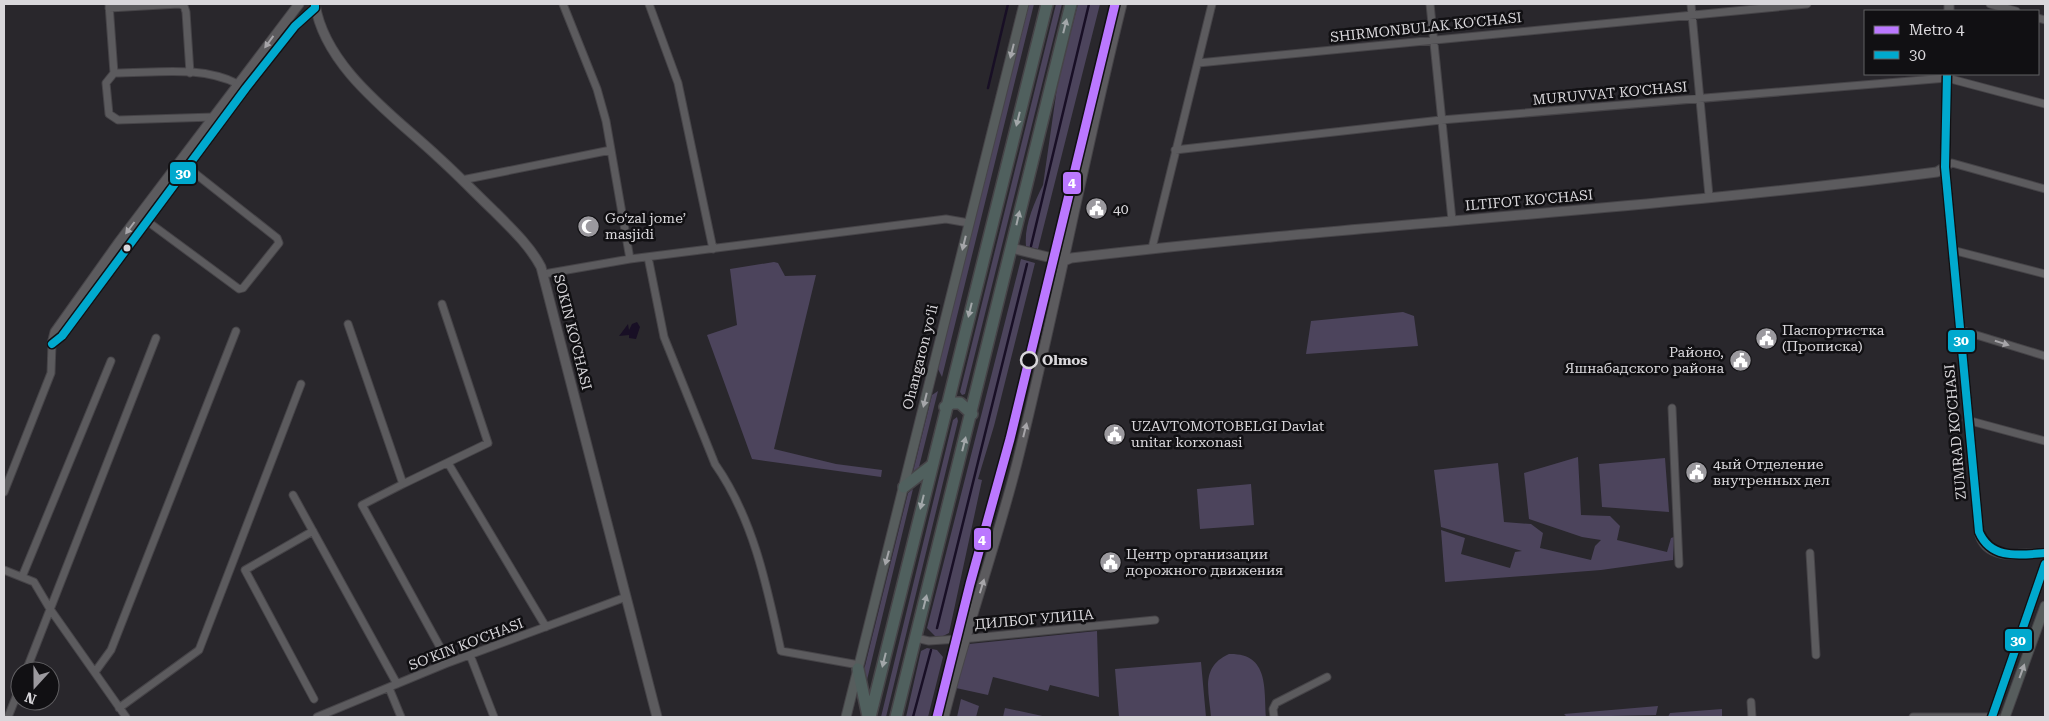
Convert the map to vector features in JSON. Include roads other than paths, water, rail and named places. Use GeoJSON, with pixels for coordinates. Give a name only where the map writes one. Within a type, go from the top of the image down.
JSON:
{"type":"FeatureCollection","features":[{"type":"Feature","properties":{"kind":"highway"},"geometry":{"type":"LineString","coordinates":[[869,717],[1047,4]]}},
{"type":"Feature","properties":{"kind":"highway"},"geometry":{"type":"LineString","coordinates":[[896,717],[972,414],[1071,4]]}},
{"type":"Feature","properties":{"kind":"highway"},"geometry":{"type":"LineString","coordinates":[[945,407],[952,403],[960,403],[967,407],[972,414]]}},
{"type":"Feature","properties":{"kind":"highway"},"geometry":{"type":"LineString","coordinates":[[904,488],[931,466]]}},
{"type":"Feature","properties":{"kind":"highway"},"geometry":{"type":"LineString","coordinates":[[859,667],[869,717]]}},
{"type":"Feature","properties":{"kind":"main road","name":"Ohangaron yoʻli"},"geometry":{"type":"LineString","coordinates":[[846,717],[1024,4]]}},
{"type":"Feature","properties":{"kind":"main road"},"geometry":{"type":"LineString","coordinates":[[1994,717],[2045,564]]}},
{"type":"Feature","properties":{"kind":"main road"},"geometry":{"type":"LineString","coordinates":[[2005,717],[2045,606]]}},
{"type":"Feature","properties":{"kind":"street"},"geometry":{"type":"LineString","coordinates":[[190,73],[184,6],[180,4],[109,6],[114,74],[106,83],[109,114],[112,118],[118,120],[214,117]]}},
{"type":"Feature","properties":{"kind":"street"},"geometry":{"type":"LineString","coordinates":[[4,492],[52,373],[52,344],[55,332],[102,265],[300,4]]}},
{"type":"Feature","properties":{"kind":"street"},"geometry":{"type":"LineString","coordinates":[[563,4],[597,89],[611,150],[630,259]]}},
{"type":"Feature","properties":{"kind":"street"},"geometry":{"type":"LineString","coordinates":[[649,4],[678,83],[713,249]]}},
{"type":"Feature","properties":{"kind":"street"},"geometry":{"type":"LineString","coordinates":[[944,717],[965,638],[1016,469],[1044,354],[1122,4]]}},
{"type":"Feature","properties":{"kind":"street"},"geometry":{"type":"LineString","coordinates":[[1152,248],[1212,4]]}},
{"type":"Feature","properties":{"kind":"street"},"geometry":{"type":"LineString","coordinates":[[1430,4],[1452,220]]}},
{"type":"Feature","properties":{"kind":"street"},"geometry":{"type":"LineString","coordinates":[[1691,4],[1709,196]]}},
{"type":"Feature","properties":{"kind":"street","name":"SHIRMONBULAK KO'CHASI"},"geometry":{"type":"LineString","coordinates":[[1198,62],[1692,13],[1807,4]]}},
{"type":"Feature","properties":{"kind":"street"},"geometry":{"type":"LineString","coordinates":[[1990,4],[2012,10]]}},
{"type":"Feature","properties":{"kind":"street"},"geometry":{"type":"LineString","coordinates":[[52,344],[62,336],[187,167],[295,26],[315,6]]}},
{"type":"Feature","properties":{"kind":"street","name":"SOKIN KO'CHASI"},"geometry":{"type":"LineString","coordinates":[[315,6],[326,40],[338,60],[380,104],[462,180],[529,247],[544,274],[657,717]]}},
{"type":"Feature","properties":{"kind":"street"},"geometry":{"type":"LineString","coordinates":[[114,74],[190,73],[222,75],[238,84]]}},
{"type":"Feature","properties":{"kind":"street","name":"MURUVVAT KO'CHASI"},"geometry":{"type":"LineString","coordinates":[[1175,150],[1441,120],[1947,76],[2045,104]]}},
{"type":"Feature","properties":{"kind":"street","name":"ZUMRAD KO'CHASI"},"geometry":{"type":"LineString","coordinates":[[1947,76],[1945,167],[1976,519],[1982,540],[1990,549],[2003,554],[2045,552]]}},
{"type":"Feature","properties":{"kind":"street"},"geometry":{"type":"LineString","coordinates":[[462,180],[611,150]]}},
{"type":"Feature","properties":{"kind":"street","name":"ILTIFOT KO'CHASI"},"geometry":{"type":"LineString","coordinates":[[1011,248],[1064,261],[1071,258],[1152,248],[1843,184],[1937,172],[1952,163],[2045,189]]}},
{"type":"Feature","properties":{"kind":"street"},"geometry":{"type":"LineString","coordinates":[[147,221],[239,289],[244,288],[279,242],[277,238],[187,167]]}},
{"type":"Feature","properties":{"kind":"street"},"geometry":{"type":"LineString","coordinates":[[544,274],[630,259],[946,219],[969,223]]}},
{"type":"Feature","properties":{"kind":"street"},"geometry":{"type":"LineString","coordinates":[[1952,250],[2045,274]]}},
{"type":"Feature","properties":{"kind":"street"},"geometry":{"type":"LineString","coordinates":[[648,257],[664,337],[715,464],[726,480],[752,536],[770,598],[781,650],[859,667]]}},
{"type":"Feature","properties":{"kind":"street"},"geometry":{"type":"LineString","coordinates":[[442,304],[488,443],[362,505],[440,647],[445,664]]}},
{"type":"Feature","properties":{"kind":"street"},"geometry":{"type":"LineString","coordinates":[[348,324],[402,484]]}},
{"type":"Feature","properties":{"kind":"street"},"geometry":{"type":"LineString","coordinates":[[1960,330],[2045,356]]}},
{"type":"Feature","properties":{"kind":"street"},"geometry":{"type":"LineString","coordinates":[[95,672],[111,650],[236,331]]}},
{"type":"Feature","properties":{"kind":"street"},"geometry":{"type":"LineString","coordinates":[[30,661],[156,338]]}},
{"type":"Feature","properties":{"kind":"street"},"geometry":{"type":"LineString","coordinates":[[22,577],[111,361]]}},
{"type":"Feature","properties":{"kind":"street"},"geometry":{"type":"LineString","coordinates":[[119,708],[199,650],[301,384]]}},
{"type":"Feature","properties":{"kind":"street"},"geometry":{"type":"LineString","coordinates":[[1672,408],[1679,564]]}},
{"type":"Feature","properties":{"kind":"street"},"geometry":{"type":"LineString","coordinates":[[1967,420],[2045,441]]}},
{"type":"Feature","properties":{"kind":"street"},"geometry":{"type":"LineString","coordinates":[[448,463],[546,627]]}},
{"type":"Feature","properties":{"kind":"street"},"geometry":{"type":"LineString","coordinates":[[293,495],[397,684]]}},
{"type":"Feature","properties":{"kind":"street"},"geometry":{"type":"LineString","coordinates":[[313,531],[245,570],[314,699]]}},
{"type":"Feature","properties":{"kind":"street"},"geometry":{"type":"LineString","coordinates":[[1810,553],[1816,655]]}},
{"type":"Feature","properties":{"kind":"street"},"geometry":{"type":"LineString","coordinates":[[4,570],[34,582],[50,609],[126,717]]}},
{"type":"Feature","properties":{"kind":"street","name":"SO'KIN KO'CHASI"},"geometry":{"type":"LineString","coordinates":[[317,717],[445,664],[626,597]]}},
{"type":"Feature","properties":{"kind":"street","name":"ДИЛБОГ УЛИЦА"},"geometry":{"type":"LineString","coordinates":[[916,638],[929,641],[1155,620]]}},
{"type":"Feature","properties":{"kind":"street"},"geometry":{"type":"LineString","coordinates":[[470,655],[494,717]]}},
{"type":"Feature","properties":{"kind":"street"},"geometry":{"type":"LineString","coordinates":[[1274,717],[1274,706],[1279,700],[1327,677]]}},
{"type":"Feature","properties":{"kind":"street"},"geometry":{"type":"LineString","coordinates":[[389,688],[401,717]]}},
{"type":"Feature","properties":{"kind":"street"},"geometry":{"type":"LineString","coordinates":[[1751,702],[1752,717]]}},
{"type":"Feature","properties":{"kind":"street"},"geometry":{"type":"LineString","coordinates":[[1913,717],[1994,717]]}},
{"type":"Feature","properties":{"kind":"waterway"},"geometry":{"type":"LineString","coordinates":[[988,88],[1008,4]]}},
{"type":"Feature","properties":{"kind":"waterway"},"geometry":{"type":"LineString","coordinates":[[1031,246],[1089,4]]}},
{"type":"Feature","properties":{"kind":"waterway"},"geometry":{"type":"LineString","coordinates":[[937,628],[1027,264]]}},
{"type":"Feature","properties":{"kind":"waterway"},"geometry":{"type":"LineString","coordinates":[[913,717],[931,650]]}},
{"type":"Feature","properties":{"kind":"metro line","name":"4"},"geometry":{"type":"LineString","coordinates":[[937,717],[970,584],[1010,439],[1115,4]]}},
{"type":"Feature","properties":{"kind":"place","name":"40"},"geometry":{"type":"Point","coordinates":[1097,209]}},
{"type":"Feature","properties":{"kind":"place","name":"Go‘zal jome’ masjidi"},"geometry":{"type":"Point","coordinates":[589,226]}},
{"type":"Feature","properties":{"kind":"place","name":"Паспортистка (Прописка)"},"geometry":{"type":"Point","coordinates":[1766,338]}},
{"type":"Feature","properties":{"kind":"place","name":"Olmos"},"geometry":{"type":"Point","coordinates":[1029,360]}},
{"type":"Feature","properties":{"kind":"place","name":"Районо, Яшнабадского района"},"geometry":{"type":"Point","coordinates":[1740,360]}},
{"type":"Feature","properties":{"kind":"place","name":"UZAVTOMOTOBELGI Davlat unitar korxonasi"},"geometry":{"type":"Point","coordinates":[1115,434]}},
{"type":"Feature","properties":{"kind":"place","name":"4ый Отделение внутренных дел"},"geometry":{"type":"Point","coordinates":[1697,472]}},
{"type":"Feature","properties":{"kind":"place","name":"Центр организации дорожного движения"},"geometry":{"type":"Point","coordinates":[1110,562]}}]}
